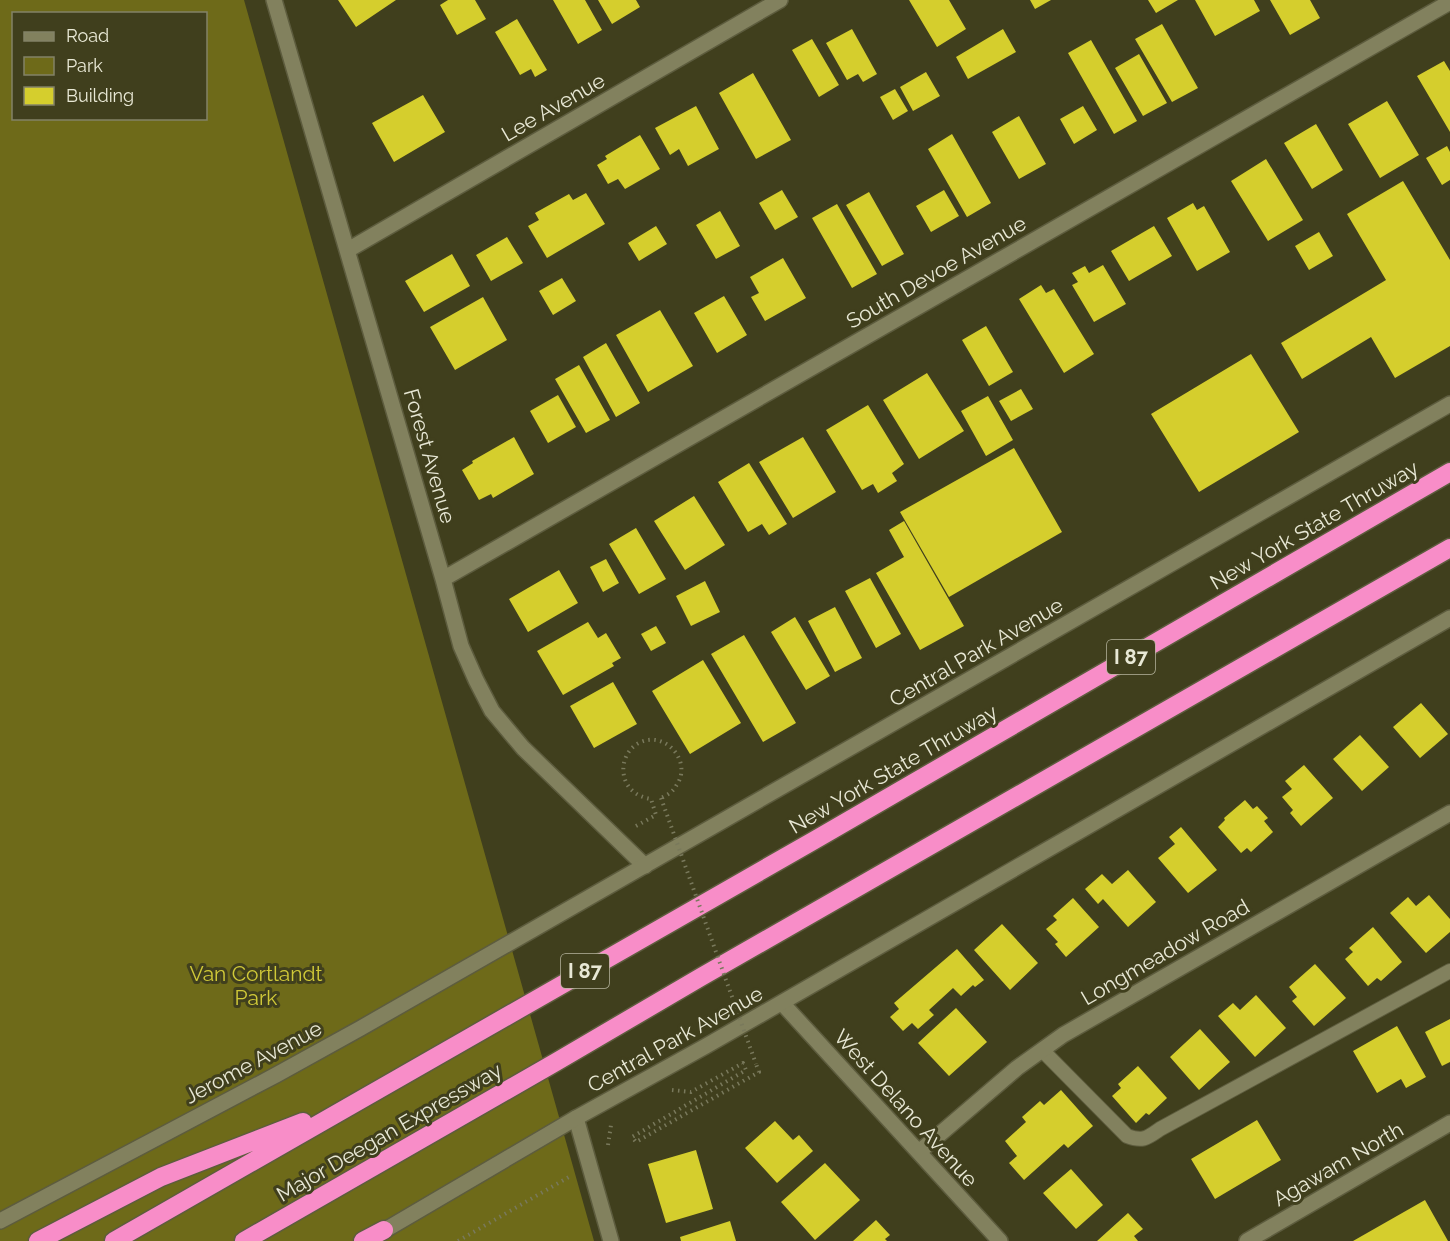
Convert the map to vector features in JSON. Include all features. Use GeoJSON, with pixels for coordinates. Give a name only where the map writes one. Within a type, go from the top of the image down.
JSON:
{"type":"FeatureCollection","features":[{"type":"Feature","properties":{"kind":"highway","name":"New York State Thruway"},"geometry":{"type":"LineString","coordinates":[[358,1101],[813,841],[1450,472]]}},
{"type":"Feature","properties":{"kind":"highway","name":"Major Deegan Expressway"},"geometry":{"type":"LineString","coordinates":[[244,1241],[1450,548]]}},
{"type":"Feature","properties":{"kind":"highway"},"geometry":{"type":"LineString","coordinates":[[38,1241],[161,1177],[358,1101]]}},
{"type":"Feature","properties":{"kind":"highway","name":"Major Deegan Expressway"},"geometry":{"type":"LineString","coordinates":[[114,1241],[358,1101]]}},
{"type":"Feature","properties":{"kind":"highway"},"geometry":{"type":"LineString","coordinates":[[363,1241],[384,1230]]}},
{"type":"Feature","properties":{"kind":"street","name":"Forest Avenue"},"geometry":{"type":"LineString","coordinates":[[274,0],[461,646],[492,711],[522,748],[645,866]]}},
{"type":"Feature","properties":{"kind":"street","name":"Lee Avenue"},"geometry":{"type":"LineString","coordinates":[[348,250],[780,0]]}},
{"type":"Feature","properties":{"kind":"street","name":"South Devoe Avenue"},"geometry":{"type":"LineString","coordinates":[[443,579],[1450,2]]}},
{"type":"Feature","properties":{"kind":"street","name":"Central Park Avenue"},"geometry":{"type":"LineString","coordinates":[[523,936],[1450,404]]}},
{"type":"Feature","properties":{"kind":"street","name":"Central Park Avenue"},"geometry":{"type":"LineString","coordinates":[[576,1118],[782,1003],[1450,618]]}},
{"type":"Feature","properties":{"kind":"street","name":"Longmeadow Road"},"geometry":{"type":"LineString","coordinates":[[919,1152],[1017,1068],[1063,1035],[1450,813]]}},
{"type":"Feature","properties":{"kind":"street","name":"Jerome Avenue"},"geometry":{"type":"LineString","coordinates":[[0,1221],[276,1075],[523,936]]}},
{"type":"Feature","properties":{"kind":"street","name":"West Delano Avenue"},"geometry":{"type":"LineString","coordinates":[[782,1003],[999,1241]]}},
{"type":"Feature","properties":{"kind":"street"},"geometry":{"type":"LineString","coordinates":[[367,1241],[576,1118],[611,1241]]}},
{"type":"Feature","properties":{"kind":"street","name":"Agawam North"},"geometry":{"type":"LineString","coordinates":[[1247,1241],[1450,1123]]}},
{"type":"Feature","properties":{"kind":"lane"},"geometry":{"type":"LineString","coordinates":[[1042,1050],[1127,1136],[1136,1139],[1147,1138],[1450,971]]}},
{"type":"Feature","properties":{"kind":"path"},"geometry":{"type":"LineString","coordinates":[[616,838],[656,815],[651,799],[633,792],[627,784],[623,775],[626,755],[640,742],[649,740],[668,744],[680,759],[681,778],[677,786],[661,798],[759,1072],[636,1142],[632,1137],[746,1070],[742,1063],[691,1092],[672,1090]]}},
{"type":"Feature","properties":{"kind":"path"},"geometry":{"type":"LineString","coordinates":[[458,1241],[589,1165],[608,1150],[611,1125],[621,1119]]}},
{"type":"Feature","properties":{"kind":"green space","name":"Van Cortlandt Park"},"geometry":{"type":"Polygon","coordinates":[[[0,0],[244,0],[594,1241],[0,1241],[0,0]]]}},
{"type":"Feature","properties":{"kind":"building"},"geometry":{"type":"Polygon","coordinates":[[[338,0],[396,0],[356,27],[338,0]]]}},
{"type":"Feature","properties":{"kind":"building"},"geometry":{"type":"Polygon","coordinates":[[[448,0],[475,0],[486,19],[457,35],[440,5],[448,0]]]}},
{"type":"Feature","properties":{"kind":"building"},"geometry":{"type":"Polygon","coordinates":[[[553,0],[585,0],[602,30],[578,44],[553,0]]]}},
{"type":"Feature","properties":{"kind":"building"},"geometry":{"type":"Polygon","coordinates":[[[598,0],[636,0],[640,7],[612,24],[598,0]]]}},
{"type":"Feature","properties":{"kind":"building"},"geometry":{"type":"Polygon","coordinates":[[[909,0],[949,0],[966,29],[937,47],[909,0]]]}},
{"type":"Feature","properties":{"kind":"building"},"geometry":{"type":"Polygon","coordinates":[[[1030,0],[1051,0],[1035,9],[1030,0]]]}},
{"type":"Feature","properties":{"kind":"building"},"geometry":{"type":"Polygon","coordinates":[[[1148,0],[1178,0],[1156,13],[1148,0]]]}},
{"type":"Feature","properties":{"kind":"building"},"geometry":{"type":"Polygon","coordinates":[[[1195,0],[1254,0],[1260,11],[1215,36],[1195,0]]]}},
{"type":"Feature","properties":{"kind":"building"},"geometry":{"type":"Polygon","coordinates":[[[1270,0],[1310,0],[1320,18],[1290,35],[1270,0]]]}},
{"type":"Feature","properties":{"kind":"building"},"geometry":{"type":"Polygon","coordinates":[[[517,19],[547,70],[535,77],[531,69],[520,75],[495,32],[517,19]]]}},
{"type":"Feature","properties":{"kind":"building"},"geometry":{"type":"Polygon","coordinates":[[[1162,24],[1198,88],[1172,102],[1135,39],[1162,24]]]}},
{"type":"Feature","properties":{"kind":"building"},"geometry":{"type":"Polygon","coordinates":[[[852,29],[877,74],[863,82],[858,74],[847,80],[826,43],[852,29]]]}},
{"type":"Feature","properties":{"kind":"building"},"geometry":{"type":"Polygon","coordinates":[[[1003,29],[1016,52],[968,79],[956,57],[1003,29]]]}},
{"type":"Feature","properties":{"kind":"building"},"geometry":{"type":"Polygon","coordinates":[[[812,39],[839,85],[819,97],[792,50],[812,39]]]}},
{"type":"Feature","properties":{"kind":"building"},"geometry":{"type":"Polygon","coordinates":[[[1091,40],[1137,121],[1114,134],[1068,53],[1091,40]]]}},
{"type":"Feature","properties":{"kind":"building"},"geometry":{"type":"Polygon","coordinates":[[[1139,54],[1167,103],[1143,116],[1115,68],[1139,54]]]}},
{"type":"Feature","properties":{"kind":"building"},"geometry":{"type":"Polygon","coordinates":[[[1444,61],[1450,71],[1450,132],[1417,76],[1444,61]]]}},
{"type":"Feature","properties":{"kind":"building"},"geometry":{"type":"Polygon","coordinates":[[[926,72],[940,96],[913,111],[900,87],[926,72]]]}},
{"type":"Feature","properties":{"kind":"building"},"geometry":{"type":"Polygon","coordinates":[[[753,73],[791,140],[756,159],[719,93],[753,73]]]}},
{"type":"Feature","properties":{"kind":"building"},"geometry":{"type":"Polygon","coordinates":[[[895,89],[908,111],[893,120],[880,97],[895,89]]]}},
{"type":"Feature","properties":{"kind":"building"},"geometry":{"type":"Polygon","coordinates":[[[423,95],[445,132],[394,162],[372,123],[423,95]]]}},
{"type":"Feature","properties":{"kind":"building"},"geometry":{"type":"Polygon","coordinates":[[[1387,101],[1419,155],[1380,178],[1348,124],[1387,101]]]}},
{"type":"Feature","properties":{"kind":"building"},"geometry":{"type":"Polygon","coordinates":[[[696,106],[719,149],[688,166],[679,149],[670,155],[655,128],[696,106]]]}},
{"type":"Feature","properties":{"kind":"building"},"geometry":{"type":"Polygon","coordinates":[[[1083,106],[1097,130],[1074,144],[1060,119],[1083,106]]]}},
{"type":"Feature","properties":{"kind":"building"},"geometry":{"type":"Polygon","coordinates":[[[1019,116],[1046,164],[1019,179],[992,132],[1019,116]]]}},
{"type":"Feature","properties":{"kind":"building"},"geometry":{"type":"Polygon","coordinates":[[[1316,124],[1343,170],[1312,189],[1284,143],[1316,124]]]}},
{"type":"Feature","properties":{"kind":"building"},"geometry":{"type":"Polygon","coordinates":[[[952,134],[991,203],[967,217],[928,149],[952,134]]]}},
{"type":"Feature","properties":{"kind":"building"},"geometry":{"type":"Polygon","coordinates":[[[640,135],[660,169],[625,189],[618,179],[608,184],[597,165],[607,159],[605,156],[640,135]]]}},
{"type":"Feature","properties":{"kind":"building"},"geometry":{"type":"Polygon","coordinates":[[[1447,146],[1450,152],[1450,180],[1442,185],[1426,158],[1447,146]]]}},
{"type":"Feature","properties":{"kind":"building"},"geometry":{"type":"Polygon","coordinates":[[[1266,159],[1303,220],[1268,241],[1231,181],[1266,159]]]}},
{"type":"Feature","properties":{"kind":"building"},"geometry":{"type":"Polygon","coordinates":[[[1403,181],[1450,260],[1450,346],[1395,378],[1371,337],[1302,379],[1281,343],[1386,280],[1347,214],[1403,181]]]}},
{"type":"Feature","properties":{"kind":"building"},"geometry":{"type":"Polygon","coordinates":[[[782,190],[798,217],[775,230],[759,203],[782,190]]]}},
{"type":"Feature","properties":{"kind":"building"},"geometry":{"type":"Polygon","coordinates":[[[944,190],[959,216],[931,232],[916,206],[944,190]]]}},
{"type":"Feature","properties":{"kind":"building"},"geometry":{"type":"Polygon","coordinates":[[[869,192],[904,254],[882,266],[846,205],[869,192]]]}},
{"type":"Feature","properties":{"kind":"building"},"geometry":{"type":"Polygon","coordinates":[[[586,193],[605,224],[547,258],[528,226],[539,220],[535,213],[569,194],[573,200],[586,193]]]}},
{"type":"Feature","properties":{"kind":"building"},"geometry":{"type":"Polygon","coordinates":[[[1193,203],[1197,210],[1204,206],[1230,252],[1197,271],[1167,218],[1193,203]]]}},
{"type":"Feature","properties":{"kind":"building"},"geometry":{"type":"Polygon","coordinates":[[[837,204],[877,274],[852,288],[812,218],[837,204]]]}},
{"type":"Feature","properties":{"kind":"building"},"geometry":{"type":"Polygon","coordinates":[[[720,211],[740,246],[716,259],[696,225],[720,211]]]}},
{"type":"Feature","properties":{"kind":"building"},"geometry":{"type":"Polygon","coordinates":[[[656,226],[667,244],[639,261],[628,243],[656,226]]]}},
{"type":"Feature","properties":{"kind":"building"},"geometry":{"type":"Polygon","coordinates":[[[1154,226],[1172,256],[1129,281],[1111,251],[1154,226]]]}},
{"type":"Feature","properties":{"kind":"building"},"geometry":{"type":"Polygon","coordinates":[[[1319,232],[1333,256],[1309,270],[1295,246],[1319,232]]]}},
{"type":"Feature","properties":{"kind":"building"},"geometry":{"type":"Polygon","coordinates":[[[507,237],[523,263],[491,281],[476,255],[507,237]]]}},
{"type":"Feature","properties":{"kind":"building"},"geometry":{"type":"Polygon","coordinates":[[[452,254],[470,286],[424,312],[405,281],[452,254]]]}},
{"type":"Feature","properties":{"kind":"building"},"geometry":{"type":"Polygon","coordinates":[[[783,258],[806,298],[765,321],[751,297],[759,293],[750,277],[783,258]]]}},
{"type":"Feature","properties":{"kind":"building"},"geometry":{"type":"Polygon","coordinates":[[[1103,265],[1126,304],[1094,322],[1072,285],[1078,282],[1072,273],[1085,266],[1089,273],[1103,265]]]}},
{"type":"Feature","properties":{"kind":"building"},"geometry":{"type":"Polygon","coordinates":[[[562,278],[576,301],[553,315],[539,291],[562,278]]]}},
{"type":"Feature","properties":{"kind":"building"},"geometry":{"type":"Polygon","coordinates":[[[1041,285],[1046,293],[1054,289],[1094,354],[1064,373],[1019,299],[1041,285]]]}},
{"type":"Feature","properties":{"kind":"building"},"geometry":{"type":"Polygon","coordinates":[[[724,296],[747,335],[717,353],[694,313],[724,296]]]}},
{"type":"Feature","properties":{"kind":"building"},"geometry":{"type":"Polygon","coordinates":[[[483,297],[507,340],[455,370],[430,327],[483,297]]]}},
{"type":"Feature","properties":{"kind":"building"},"geometry":{"type":"Polygon","coordinates":[[[660,310],[693,366],[648,392],[616,335],[660,310]]]}},
{"type":"Feature","properties":{"kind":"building"},"geometry":{"type":"Polygon","coordinates":[[[986,326],[1013,372],[989,386],[962,340],[986,326]]]}},
{"type":"Feature","properties":{"kind":"building"},"geometry":{"type":"Polygon","coordinates":[[[606,343],[640,403],[616,417],[583,357],[606,343]]]}},
{"type":"Feature","properties":{"kind":"building"},"geometry":{"type":"Polygon","coordinates":[[[1251,354],[1299,432],[1199,492],[1151,414],[1251,354]]]}},
{"type":"Feature","properties":{"kind":"building"},"geometry":{"type":"Polygon","coordinates":[[[579,365],[610,420],[586,433],[555,379],[579,365]]]}},
{"type":"Feature","properties":{"kind":"building"},"geometry":{"type":"Polygon","coordinates":[[[927,373],[964,431],[919,459],[883,400],[927,373]]]}},
{"type":"Feature","properties":{"kind":"building"},"geometry":{"type":"Polygon","coordinates":[[[1021,389],[1033,409],[1011,421],[999,401],[1021,389]]]}},
{"type":"Feature","properties":{"kind":"building"},"geometry":{"type":"Polygon","coordinates":[[[558,395],[576,427],[548,443],[530,411],[558,395]]]}},
{"type":"Feature","properties":{"kind":"building"},"geometry":{"type":"Polygon","coordinates":[[[988,396],[1013,440],[986,456],[961,411],[988,396]]]}},
{"type":"Feature","properties":{"kind":"building"},"geometry":{"type":"Polygon","coordinates":[[[868,405],[904,464],[892,473],[897,481],[878,493],[873,484],[862,490],[826,430],[868,405]]]}},
{"type":"Feature","properties":{"kind":"building"},"geometry":{"type":"Polygon","coordinates":[[[514,437],[534,474],[493,498],[491,494],[479,500],[462,470],[473,463],[472,461],[514,437]]]}},
{"type":"Feature","properties":{"kind":"building"},"geometry":{"type":"Polygon","coordinates":[[[803,437],[836,492],[793,518],[759,462],[803,437]]]}},
{"type":"Feature","properties":{"kind":"building"},"geometry":{"type":"Polygon","coordinates":[[[1014,448],[1062,532],[949,597],[900,512],[1014,448]]]}},
{"type":"Feature","properties":{"kind":"building"},"geometry":{"type":"Polygon","coordinates":[[[749,463],[787,524],[769,535],[762,524],[748,532],[718,482],[749,463]]]}},
{"type":"Feature","properties":{"kind":"building"},"geometry":{"type":"Polygon","coordinates":[[[694,496],[725,545],[685,570],[654,521],[694,496]]]}},
{"type":"Feature","properties":{"kind":"building"},"geometry":{"type":"Polygon","coordinates":[[[904,521],[964,626],[920,650],[876,573],[904,557],[889,530],[904,521]]]}},
{"type":"Feature","properties":{"kind":"building"},"geometry":{"type":"Polygon","coordinates":[[[636,528],[666,579],[639,594],[609,544],[636,528]]]}},
{"type":"Feature","properties":{"kind":"building"},"geometry":{"type":"Polygon","coordinates":[[[606,559],[619,583],[603,592],[590,567],[606,559]]]}},
{"type":"Feature","properties":{"kind":"building"},"geometry":{"type":"Polygon","coordinates":[[[559,570],[578,603],[528,632],[509,599],[559,570]]]}},
{"type":"Feature","properties":{"kind":"building"},"geometry":{"type":"Polygon","coordinates":[[[870,578],[901,634],[876,648],[845,591],[870,578]]]}},
{"type":"Feature","properties":{"kind":"building"},"geometry":{"type":"Polygon","coordinates":[[[705,581],[720,612],[691,626],[676,596],[705,581]]]}},
{"type":"Feature","properties":{"kind":"building"},"geometry":{"type":"Polygon","coordinates":[[[835,607],[862,658],[835,672],[808,621],[835,607]]]}},
{"type":"Feature","properties":{"kind":"building"},"geometry":{"type":"Polygon","coordinates":[[[795,617],[830,676],[806,690],[771,632],[795,617]]]}},
{"type":"Feature","properties":{"kind":"building"},"geometry":{"type":"Polygon","coordinates":[[[588,622],[598,638],[606,633],[621,658],[612,663],[614,666],[563,695],[537,651],[588,622]]]}},
{"type":"Feature","properties":{"kind":"building"},"geometry":{"type":"Polygon","coordinates":[[[656,626],[666,643],[651,651],[641,634],[656,626]]]}},
{"type":"Feature","properties":{"kind":"building"},"geometry":{"type":"Polygon","coordinates":[[[744,635],[796,723],[763,742],[711,654],[744,635]]]}},
{"type":"Feature","properties":{"kind":"building"},"geometry":{"type":"Polygon","coordinates":[[[703,660],[741,723],[690,754],[652,691],[703,660]]]}},
{"type":"Feature","properties":{"kind":"building"},"geometry":{"type":"Polygon","coordinates":[[[613,682],[637,724],[594,748],[570,706],[613,682]]]}},
{"type":"Feature","properties":{"kind":"building"},"geometry":{"type":"Polygon","coordinates":[[[1421,703],[1448,734],[1420,758],[1393,727],[1421,703]]]}},
{"type":"Feature","properties":{"kind":"building"},"geometry":{"type":"Polygon","coordinates":[[[1360,735],[1389,767],[1362,791],[1333,759],[1360,735]]]}},
{"type":"Feature","properties":{"kind":"building"},"geometry":{"type":"Polygon","coordinates":[[[1304,765],[1333,798],[1301,826],[1290,813],[1293,810],[1282,797],[1292,789],[1285,781],[1304,765]]]}},
{"type":"Feature","properties":{"kind":"building"},"geometry":{"type":"Polygon","coordinates":[[[1245,800],[1253,809],[1257,806],[1268,818],[1264,821],[1273,832],[1251,852],[1247,848],[1241,853],[1218,827],[1225,820],[1224,818],[1245,800]]]}},
{"type":"Feature","properties":{"kind":"building"},"geometry":{"type":"Polygon","coordinates":[[[1181,827],[1217,870],[1188,893],[1158,858],[1175,844],[1169,837],[1181,827]]]}},
{"type":"Feature","properties":{"kind":"building"},"geometry":{"type":"Polygon","coordinates":[[[1128,870],[1156,902],[1128,927],[1103,899],[1098,904],[1085,889],[1102,874],[1112,884],[1128,870]]]}},
{"type":"Feature","properties":{"kind":"building"},"geometry":{"type":"Polygon","coordinates":[[[1429,895],[1450,919],[1450,932],[1426,953],[1390,913],[1408,897],[1416,906],[1429,895]]]}},
{"type":"Feature","properties":{"kind":"building"},"geometry":{"type":"Polygon","coordinates":[[[1073,898],[1099,927],[1066,957],[1055,944],[1058,942],[1046,929],[1057,920],[1053,916],[1073,898]]]}},
{"type":"Feature","properties":{"kind":"building"},"geometry":{"type":"Polygon","coordinates":[[[1002,924],[1038,963],[1010,990],[974,950],[1002,924]]]}},
{"type":"Feature","properties":{"kind":"building"},"geometry":{"type":"Polygon","coordinates":[[[1373,927],[1402,962],[1381,981],[1377,978],[1368,986],[1345,959],[1353,952],[1349,948],[1373,927]]]}},
{"type":"Feature","properties":{"kind":"building"},"geometry":{"type":"Polygon","coordinates":[[[957,949],[984,980],[975,987],[973,985],[961,996],[953,988],[929,1010],[934,1015],[918,1029],[912,1023],[903,1031],[890,1017],[899,1009],[894,1003],[957,949]]]}},
{"type":"Feature","properties":{"kind":"building"},"geometry":{"type":"Polygon","coordinates":[[[1315,964],[1346,998],[1314,1026],[1292,1001],[1297,997],[1289,987],[1315,964]]]}},
{"type":"Feature","properties":{"kind":"building"},"geometry":{"type":"Polygon","coordinates":[[[1256,995],[1286,1028],[1255,1057],[1218,1016],[1233,1003],[1240,1010],[1256,995]]]}},
{"type":"Feature","properties":{"kind":"building"},"geometry":{"type":"Polygon","coordinates":[[[956,1008],[987,1042],[949,1076],[918,1043],[956,1008]]]}},
{"type":"Feature","properties":{"kind":"building"},"geometry":{"type":"Polygon","coordinates":[[[1450,1019],[1450,1062],[1442,1066],[1425,1032],[1450,1019]]]}},
{"type":"Feature","properties":{"kind":"building"},"geometry":{"type":"Polygon","coordinates":[[[1397,1026],[1426,1077],[1406,1088],[1401,1079],[1377,1093],[1353,1051],[1397,1026]]]}},
{"type":"Feature","properties":{"kind":"building"},"geometry":{"type":"Polygon","coordinates":[[[1200,1029],[1230,1062],[1199,1090],[1170,1057],[1200,1029]]]}},
{"type":"Feature","properties":{"kind":"building"},"geometry":{"type":"Polygon","coordinates":[[[1138,1066],[1167,1098],[1149,1115],[1146,1113],[1136,1123],[1112,1096],[1121,1088],[1118,1084],[1138,1066]]]}},
{"type":"Feature","properties":{"kind":"building"},"geometry":{"type":"Polygon","coordinates":[[[1061,1090],[1093,1126],[1068,1148],[1064,1144],[1024,1180],[1009,1163],[1017,1156],[1005,1141],[1026,1122],[1022,1117],[1040,1101],[1044,1105],[1061,1090]]]}},
{"type":"Feature","properties":{"kind":"building"},"geometry":{"type":"Polygon","coordinates":[[[1257,1120],[1281,1160],[1215,1199],[1191,1159],[1257,1120]]]}},
{"type":"Feature","properties":{"kind":"building"},"geometry":{"type":"Polygon","coordinates":[[[775,1121],[793,1140],[799,1135],[813,1151],[777,1183],[745,1148],[775,1121]]]}},
{"type":"Feature","properties":{"kind":"building"},"geometry":{"type":"Polygon","coordinates":[[[696,1150],[713,1209],[666,1223],[648,1164],[696,1150]]]}},
{"type":"Feature","properties":{"kind":"building"},"geometry":{"type":"Polygon","coordinates":[[[825,1163],[860,1200],[815,1240],[781,1202],[825,1163]]]}},
{"type":"Feature","properties":{"kind":"building"},"geometry":{"type":"Polygon","coordinates":[[[1071,1169],[1103,1205],[1076,1229],[1043,1193],[1071,1169]]]}},
{"type":"Feature","properties":{"kind":"building"},"geometry":{"type":"Polygon","coordinates":[[[1425,1200],[1448,1241],[1353,1241],[1425,1200]]]}},
{"type":"Feature","properties":{"kind":"building"},"geometry":{"type":"Polygon","coordinates":[[[1128,1213],[1143,1229],[1134,1236],[1138,1241],[1097,1241],[1128,1213]]]}},
{"type":"Feature","properties":{"kind":"building"},"geometry":{"type":"Polygon","coordinates":[[[876,1220],[890,1235],[885,1239],[887,1241],[853,1241],[876,1220]]]}},
{"type":"Feature","properties":{"kind":"building"},"geometry":{"type":"Polygon","coordinates":[[[730,1221],[736,1241],[681,1241],[680,1237],[730,1221]]]}}]}
